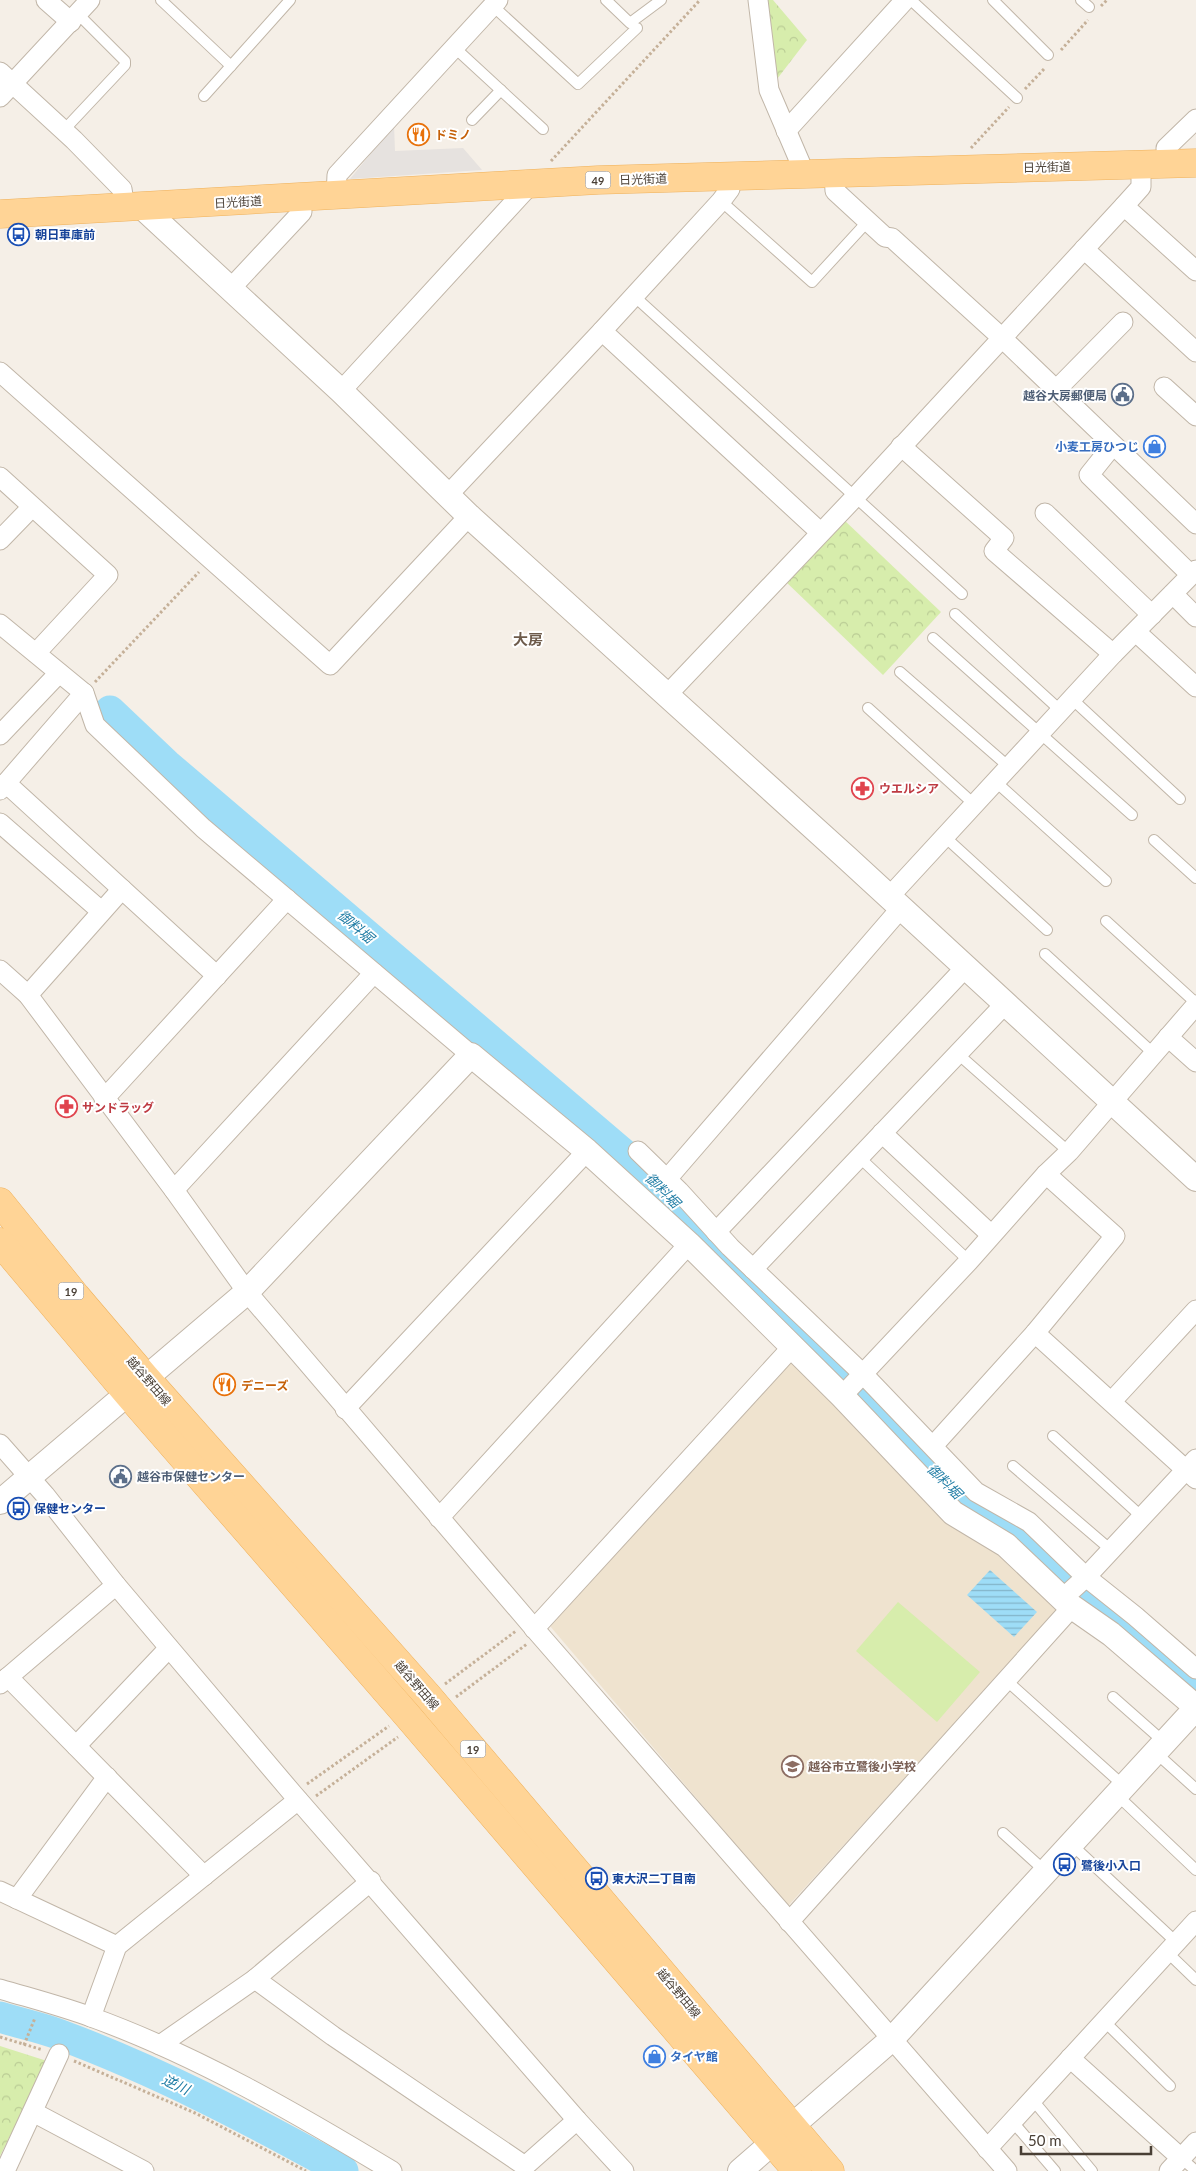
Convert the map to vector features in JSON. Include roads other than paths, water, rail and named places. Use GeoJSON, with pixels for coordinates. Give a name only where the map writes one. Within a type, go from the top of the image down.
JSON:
{"type":"FeatureCollection","features":[{"type":"Feature","properties":{"kind":"main road","name":"日光街道"},"geometry":{"type":"LineString","coordinates":[[0,214],[301,199],[598,180],[725,189],[806,174],[1196,163]]}},
{"type":"Feature","properties":{"kind":"main road","name":"越谷野田線"},"geometry":{"type":"LineString","coordinates":[[0,1202],[76,1296],[136,1385],[411,1719],[782,2135],[830,2171]]}},
{"type":"Feature","properties":{"kind":"main road","name":"越谷野田線"},"geometry":{"type":"LineString","coordinates":[[0,1242],[433,1703],[782,2135],[797,2171]]}},
{"type":"Feature","properties":{"kind":"street"},"geometry":{"type":"LineString","coordinates":[[46,0],[80,12],[4,84],[64,130],[122,189],[133,207],[231,288],[341,391],[447,496],[1113,1101],[1196,1179]]}},
{"type":"Feature","properties":{"kind":"street"},"geometry":{"type":"LineString","coordinates":[[758,0],[769,90],[806,174]]}},
{"type":"Feature","properties":{"kind":"street"},"geometry":{"type":"LineString","coordinates":[[786,131],[905,0]]}},
{"type":"Feature","properties":{"kind":"street"},"geometry":{"type":"LineString","coordinates":[[336,196],[337,175],[496,3]]}},
{"type":"Feature","properties":{"kind":"street"},"geometry":{"type":"LineString","coordinates":[[667,695],[856,496],[900,446],[1124,206],[1141,187],[1166,148],[1196,119]]}},
{"type":"Feature","properties":{"kind":"street"},"geometry":{"type":"LineString","coordinates":[[834,173],[835,191],[867,222],[886,237],[892,238],[1001,337],[1196,524]]}},
{"type":"Feature","properties":{"kind":"street"},"geometry":{"type":"LineString","coordinates":[[341,391],[530,185]]}},
{"type":"Feature","properties":{"kind":"street"},"geometry":{"type":"LineString","coordinates":[[447,496],[634,296],[725,189]]}},
{"type":"Feature","properties":{"kind":"street"},"geometry":{"type":"LineString","coordinates":[[231,288],[302,212],[301,199]]}},
{"type":"Feature","properties":{"kind":"street"},"geometry":{"type":"LineString","coordinates":[[1124,206],[1196,272]]}},
{"type":"Feature","properties":{"kind":"street"},"geometry":{"type":"LineString","coordinates":[[1084,249],[1196,352]]}},
{"type":"Feature","properties":{"kind":"street"},"geometry":{"type":"LineString","coordinates":[[1056,390],[1123,322]]}},
{"type":"Feature","properties":{"kind":"street"},"geometry":{"type":"LineString","coordinates":[[602,331],[820,532]]}},
{"type":"Feature","properties":{"kind":"street"},"geometry":{"type":"LineString","coordinates":[[0,372],[330,665],[469,516]]}},
{"type":"Feature","properties":{"kind":"street"},"geometry":{"type":"LineString","coordinates":[[1164,387],[1196,416]]}},
{"type":"Feature","properties":{"kind":"street"},"geometry":{"type":"LineString","coordinates":[[667,1179],[895,903],[945,837],[1113,654],[1193,573],[1088,475],[1113,445]]}},
{"type":"Feature","properties":{"kind":"street"},"geometry":{"type":"LineString","coordinates":[[900,446],[1004,538],[994,551],[1113,654]]}},
{"type":"Feature","properties":{"kind":"street"},"geometry":{"type":"LineString","coordinates":[[0,477],[108,575],[36,654]]}},
{"type":"Feature","properties":{"kind":"street"},"geometry":{"type":"LineString","coordinates":[[0,540],[32,507]]}},
{"type":"Feature","properties":{"kind":"street"},"geometry":{"type":"LineString","coordinates":[[1045,513],[1152,615]]}},
{"type":"Feature","properties":{"kind":"street"},"geometry":{"type":"LineString","coordinates":[[1172,594],[1196,617]]}},
{"type":"Feature","properties":{"kind":"street"},"geometry":{"type":"LineString","coordinates":[[0,624],[84,694],[95,725],[203,828],[471,1055],[588,1151],[689,1244],[793,1346],[852,1385],[933,1446],[976,1492],[1029,1522],[1075,1591],[1112,1634],[1196,1707],[892,2039],[740,2171]]}},
{"type":"Feature","properties":{"kind":"street"},"geometry":{"type":"LineString","coordinates":[[1136,632],[1196,687]]}},
{"type":"Feature","properties":{"kind":"street"},"geometry":{"type":"LineString","coordinates":[[0,735],[59,672]]}},
{"type":"Feature","properties":{"kind":"street"},"geometry":{"type":"LineString","coordinates":[[84,694],[3,786],[122,889],[217,976]]}},
{"type":"Feature","properties":{"kind":"street"},"geometry":{"type":"LineString","coordinates":[[0,823],[101,911]]}},
{"type":"Feature","properties":{"kind":"street"},"geometry":{"type":"LineString","coordinates":[[28,994],[122,889]]}},
{"type":"Feature","properties":{"kind":"street"},"geometry":{"type":"LineString","coordinates":[[104,1099],[287,899]]}},
{"type":"Feature","properties":{"kind":"street"},"geometry":{"type":"LineString","coordinates":[[716,1232],[965,968]]}},
{"type":"Feature","properties":{"kind":"street"},"geometry":{"type":"LineString","coordinates":[[0,970],[28,994],[104,1099],[174,1190],[247,1292],[345,1409],[1006,2171]]}},
{"type":"Feature","properties":{"kind":"street"},"geometry":{"type":"LineString","coordinates":[[174,1190],[374,973]]}},
{"type":"Feature","properties":{"kind":"street"},"geometry":{"type":"LineString","coordinates":[[753,1269],[1005,1004]]}},
{"type":"Feature","properties":{"kind":"street"},"geometry":{"type":"LineString","coordinates":[[852,1385],[969,1261],[1046,1174],[1069,1152],[1153,1053],[1195,1009]]}},
{"type":"Feature","properties":{"kind":"street"},"geometry":{"type":"LineString","coordinates":[[1168,1037],[1196,1062]]}},
{"type":"Feature","properties":{"kind":"street"},"geometry":{"type":"LineString","coordinates":[[0,1502],[247,1292],[471,1055]]}},
{"type":"Feature","properties":{"kind":"street"},"geometry":{"type":"LineString","coordinates":[[882,1133],[987,1231]]}},
{"type":"Feature","properties":{"kind":"street"},"geometry":{"type":"LineString","coordinates":[[345,1409],[588,1151]]}},
{"type":"Feature","properties":{"kind":"street"},"geometry":{"type":"LineString","coordinates":[[638,1151],[753,1269],[852,1385],[953,1513],[1006,1545],[1075,1591],[1135,1616],[1196,1669]]}},
{"type":"Feature","properties":{"kind":"street"},"geometry":{"type":"LineString","coordinates":[[933,1446],[1035,1333],[1115,1236],[1046,1174]]}},
{"type":"Feature","properties":{"kind":"street"},"geometry":{"type":"LineString","coordinates":[[439,1518],[689,1244]]}},
{"type":"Feature","properties":{"kind":"street"},"geometry":{"type":"LineString","coordinates":[[1112,1401],[1196,1310]]}},
{"type":"Feature","properties":{"kind":"street"},"geometry":{"type":"LineString","coordinates":[[789,1922],[1006,1680],[1075,1591],[1111,1550],[1142,1517],[1193,1469],[1035,1333]]}},
{"type":"Feature","properties":{"kind":"street"},"geometry":{"type":"LineString","coordinates":[[534,1628],[793,1346]]}},
{"type":"Feature","properties":{"kind":"street"},"geometry":{"type":"LineString","coordinates":[[0,1444],[116,1585],[298,1800],[577,2120],[624,2171]]}},
{"type":"Feature","properties":{"kind":"street"},"geometry":{"type":"LineString","coordinates":[[116,1585],[4,1680],[76,1746],[204,1876]]}},
{"type":"Feature","properties":{"kind":"street"},"geometry":{"type":"LineString","coordinates":[[76,1746],[169,1648]]}},
{"type":"Feature","properties":{"kind":"street"},"geometry":{"type":"LineString","coordinates":[[17,1900],[107,1777]]}},
{"type":"Feature","properties":{"kind":"street"},"geometry":{"type":"LineString","coordinates":[[91,2017],[117,1946],[298,1800]]}},
{"type":"Feature","properties":{"kind":"street"},"geometry":{"type":"LineString","coordinates":[[160,2046],[255,1979],[371,1882]]}},
{"type":"Feature","properties":{"kind":"street"},"geometry":{"type":"LineString","coordinates":[[0,1891],[117,1946]]}},
{"type":"Feature","properties":{"kind":"street"},"geometry":{"type":"LineString","coordinates":[[987,2148],[1196,1921]]}},
{"type":"Feature","properties":{"kind":"street"},"geometry":{"type":"LineString","coordinates":[[255,1979],[333,2036],[525,2166],[577,2120]]}},
{"type":"Feature","properties":{"kind":"street"},"geometry":{"type":"LineString","coordinates":[[0,1988],[91,2017],[160,2046],[294,2112],[392,2171]]}},
{"type":"Feature","properties":{"kind":"street"},"geometry":{"type":"LineString","coordinates":[[5,2171],[59,2054]]}},
{"type":"Feature","properties":{"kind":"street"},"geometry":{"type":"LineString","coordinates":[[1070,2058],[1175,2164],[1196,2142]]}},
{"type":"Feature","properties":{"kind":"street"},"geometry":{"type":"LineString","coordinates":[[33,2112],[144,2171]]}},
{"type":"Feature","properties":{"kind":"lane"},"geometry":{"type":"LineString","coordinates":[[162,0],[231,66]]}},
{"type":"Feature","properties":{"kind":"lane"},"geometry":{"type":"LineString","coordinates":[[606,0],[630,22],[661,0]]}},
{"type":"Feature","properties":{"kind":"lane"},"geometry":{"type":"LineString","coordinates":[[911,0],[1018,98]]}},
{"type":"Feature","properties":{"kind":"lane"},"geometry":{"type":"LineString","coordinates":[[993,0],[1051,58]]}},
{"type":"Feature","properties":{"kind":"lane"},"geometry":{"type":"LineString","coordinates":[[204,96],[286,1]]}},
{"type":"Feature","properties":{"kind":"lane"},"geometry":{"type":"LineString","coordinates":[[496,3],[578,84],[637,28]]}},
{"type":"Feature","properties":{"kind":"lane"},"geometry":{"type":"LineString","coordinates":[[64,130],[125,66],[125,61],[80,12]]}},
{"type":"Feature","properties":{"kind":"lane"},"geometry":{"type":"LineString","coordinates":[[455,48],[542,129]]}},
{"type":"Feature","properties":{"kind":"lane"},"geometry":{"type":"LineString","coordinates":[[472,120],[501,90]]}},
{"type":"Feature","properties":{"kind":"lane"},"geometry":{"type":"LineString","coordinates":[[725,189],[812,282],[867,222]]}},
{"type":"Feature","properties":{"kind":"lane"},"geometry":{"type":"LineString","coordinates":[[634,296],[962,594]]}},
{"type":"Feature","properties":{"kind":"lane"},"geometry":{"type":"LineString","coordinates":[[954,614],[1180,799]]}},
{"type":"Feature","properties":{"kind":"lane"},"geometry":{"type":"LineString","coordinates":[[934,638],[1132,815]]}},
{"type":"Feature","properties":{"kind":"lane"},"geometry":{"type":"LineString","coordinates":[[900,672],[1009,767]]}},
{"type":"Feature","properties":{"kind":"lane"},"geometry":{"type":"LineString","coordinates":[[868,708],[975,805]]}},
{"type":"Feature","properties":{"kind":"lane"},"geometry":{"type":"LineString","coordinates":[[996,782],[1106,881]]}},
{"type":"Feature","properties":{"kind":"lane"},"geometry":{"type":"LineString","coordinates":[[945,837],[1046,930]]}},
{"type":"Feature","properties":{"kind":"lane"},"geometry":{"type":"LineString","coordinates":[[1154,840],[1196,878]]}},
{"type":"Feature","properties":{"kind":"lane"},"geometry":{"type":"LineString","coordinates":[[1106,921],[1195,1009]]}},
{"type":"Feature","properties":{"kind":"lane"},"geometry":{"type":"LineString","coordinates":[[1045,954],[1153,1053]]}},
{"type":"Feature","properties":{"kind":"lane"},"geometry":{"type":"LineString","coordinates":[[958,1054],[1069,1152]]}},
{"type":"Feature","properties":{"kind":"lane"},"geometry":{"type":"LineString","coordinates":[[859,1158],[969,1261]]}},
{"type":"Feature","properties":{"kind":"lane"},"geometry":{"type":"LineString","coordinates":[[1053,1436],[1142,1517]]}},
{"type":"Feature","properties":{"kind":"lane"},"geometry":{"type":"LineString","coordinates":[[1013,1466],[1111,1550]]}},
{"type":"Feature","properties":{"kind":"lane"},"geometry":{"type":"LineString","coordinates":[[1006,1680],[1120,1790],[1196,1870]]}},
{"type":"Feature","properties":{"kind":"lane"},"geometry":{"type":"LineString","coordinates":[[1113,1697],[1196,1788]]}},
{"type":"Feature","properties":{"kind":"lane"},"geometry":{"type":"LineString","coordinates":[[1003,1833],[1046,1872]]}},
{"type":"Feature","properties":{"kind":"lane"},"geometry":{"type":"LineString","coordinates":[[1071,1844],[1172,1947],[1196,1980]]}},
{"type":"Feature","properties":{"kind":"lane"},"geometry":{"type":"LineString","coordinates":[[1104,2021],[1170,2086]]}},
{"type":"Feature","properties":{"kind":"lane"},"geometry":{"type":"LineString","coordinates":[[1032,2099],[1092,2171]]}},
{"type":"Feature","properties":{"kind":"lane"},"geometry":{"type":"LineString","coordinates":[[1012,2121],[1055,2171]]}},
{"type":"Feature","properties":{"kind":"lane"},"geometry":{"type":"LineString","coordinates":[[1175,2164],[1196,2171]]}},
{"type":"Feature","properties":{"kind":"water"},"geometry":{"type":"Polygon","coordinates":[[[990,1570],[1037,1612],[1014,1637],[967,1595],[990,1570]]]}},
{"type":"Feature","properties":{"kind":"waterway","name":"御料堀"},"geometry":{"type":"LineString","coordinates":[[110,711],[167,765],[647,1174],[833,1363],[963,1499],[1011,1525],[1046,1557],[1110,1608],[1196,1687]]}},
{"type":"Feature","properties":{"kind":"waterway","name":"逆川"},"geometry":{"type":"LineString","coordinates":[[0,2017],[58,2034],[168,2080],[274,2133],[343,2171]]}},
{"type":"Feature","properties":{"kind":"place","name":"ドミノ"},"geometry":{"type":"Point","coordinates":[419,134]}},
{"type":"Feature","properties":{"kind":"place","name":"朝日車庫前"},"geometry":{"type":"Point","coordinates":[19,234]}},
{"type":"Feature","properties":{"kind":"place","name":"越谷大房郵便局"},"geometry":{"type":"Point","coordinates":[1123,395]}},
{"type":"Feature","properties":{"kind":"place","name":"小麦工房ひつじ"},"geometry":{"type":"Point","coordinates":[1155,446]}},
{"type":"Feature","properties":{"kind":"place","name":"ウエルシア"},"geometry":{"type":"Point","coordinates":[863,788]}},
{"type":"Feature","properties":{"kind":"place","name":"サンドラッグ"},"geometry":{"type":"Point","coordinates":[66,1107]}},
{"type":"Feature","properties":{"kind":"place","name":"デニーズ"},"geometry":{"type":"Point","coordinates":[225,1385]}},
{"type":"Feature","properties":{"kind":"place","name":"越谷市保健センター"},"geometry":{"type":"Point","coordinates":[121,1476]}},
{"type":"Feature","properties":{"kind":"place","name":"保健センター"},"geometry":{"type":"Point","coordinates":[18,1508]}},
{"type":"Feature","properties":{"kind":"place","name":"越谷市立鷺後小学校"},"geometry":{"type":"Point","coordinates":[792,1766]}},
{"type":"Feature","properties":{"kind":"place","name":"鷺後小入口"},"geometry":{"type":"Point","coordinates":[1065,1865]}},
{"type":"Feature","properties":{"kind":"place","name":"東大沢二丁目南"},"geometry":{"type":"Point","coordinates":[596,1878]}},
{"type":"Feature","properties":{"kind":"place","name":"タイヤ館"},"geometry":{"type":"Point","coordinates":[654,2056]}},
{"type":"Feature","properties":{"kind":"district","name":"大房"},"geometry":{"type":"Point","coordinates":[528,639]}}]}
